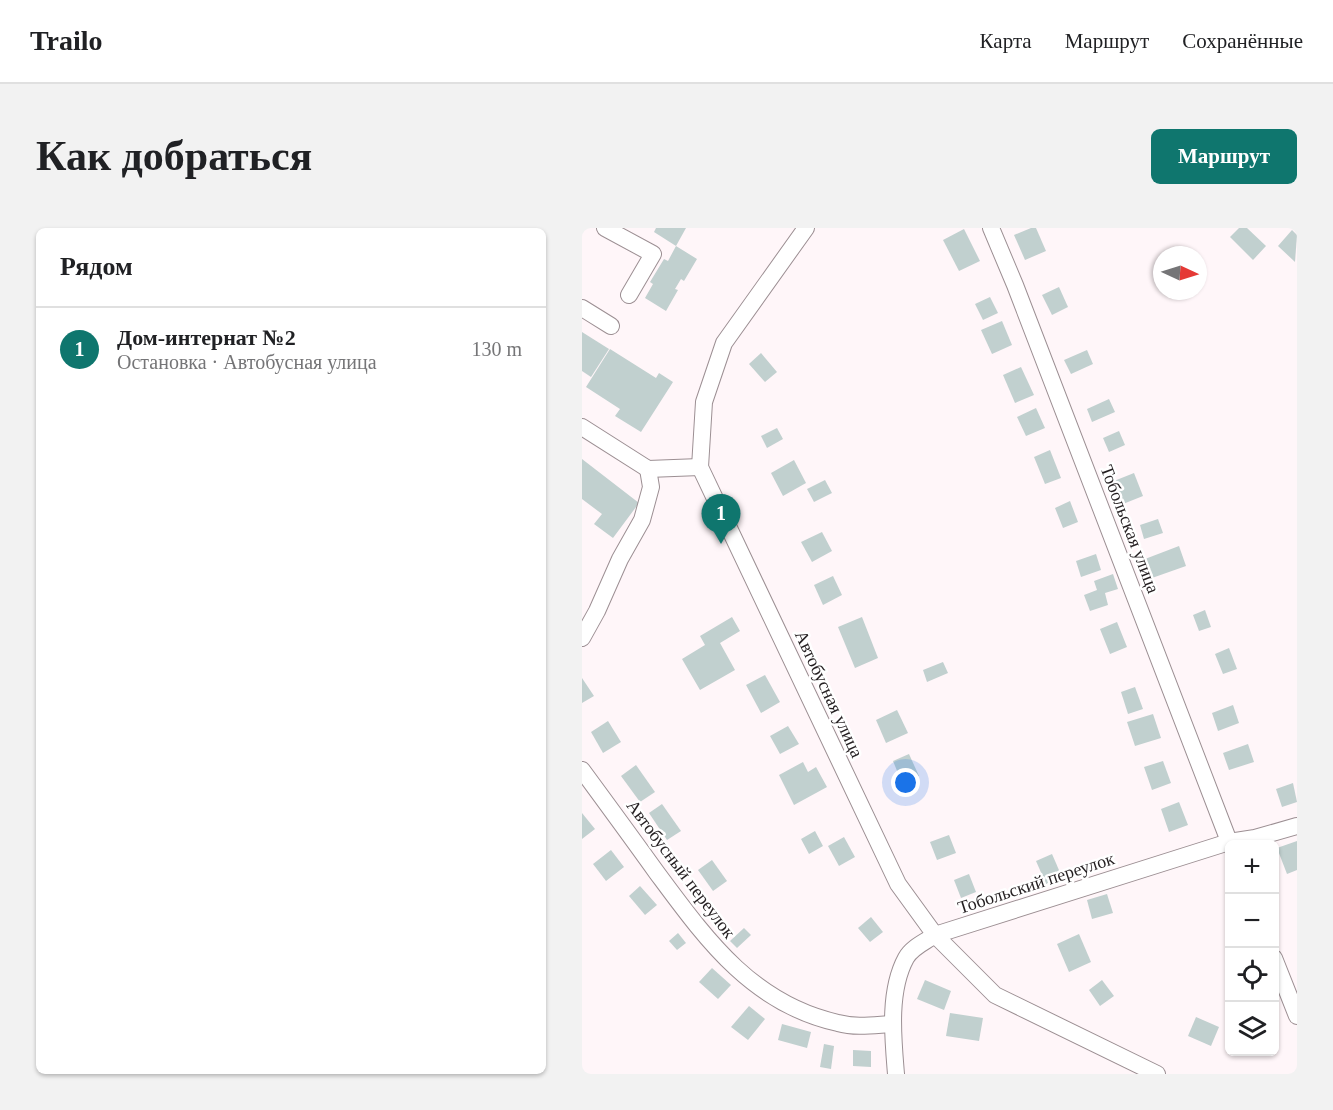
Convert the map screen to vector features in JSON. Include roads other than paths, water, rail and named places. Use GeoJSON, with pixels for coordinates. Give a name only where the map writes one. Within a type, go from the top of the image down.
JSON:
{"type":"FeatureCollection","features":[{"type":"Feature","properties":{"kind":"street"},"geometry":{"type":"LineString","coordinates":[[605,228],[653,255],[629,295]]}},
{"type":"Feature","properties":{"kind":"street","name":"Автобусная улица"},"geometry":{"type":"LineString","coordinates":[[806,228],[724,343],[704,402],[700,467],[898,884],[935,935],[996,995],[1157,1074]]}},
{"type":"Feature","properties":{"kind":"street","name":"Тобольская улица"},"geometry":{"type":"LineString","coordinates":[[991,228],[1229,840]]}},
{"type":"Feature","properties":{"kind":"street"},"geometry":{"type":"LineString","coordinates":[[582,308],[611,326]]}},
{"type":"Feature","properties":{"kind":"street"},"geometry":{"type":"LineString","coordinates":[[582,427],[648,469],[700,467]]}},
{"type":"Feature","properties":{"kind":"street"},"geometry":{"type":"LineString","coordinates":[[582,638],[642,519],[651,487],[648,469]]}},
{"type":"Feature","properties":{"kind":"street","name":"Автобусный переулок"},"geometry":{"type":"LineString","coordinates":[[582,770],[703,934],[750,981],[805,1012],[838,1023],[857,1026],[892,1024]]}},
{"type":"Feature","properties":{"kind":"street","name":"Тобольский переулок"},"geometry":{"type":"LineString","coordinates":[[1242,840],[1297,826]]}},
{"type":"Feature","properties":{"kind":"street","name":"Тобольский переулок"},"geometry":{"type":"LineString","coordinates":[[896,1074],[892,1024],[898,983],[906,958],[914,948],[935,935],[1225,845]]}},
{"type":"Feature","properties":{"kind":"street"},"geometry":{"type":"LineString","coordinates":[[1279,969],[1297,1016]]}},
{"type":"Feature","properties":{"kind":"place","name":"Дом-интернат №2"},"geometry":{"type":"Point","coordinates":[721,544]}}]}
